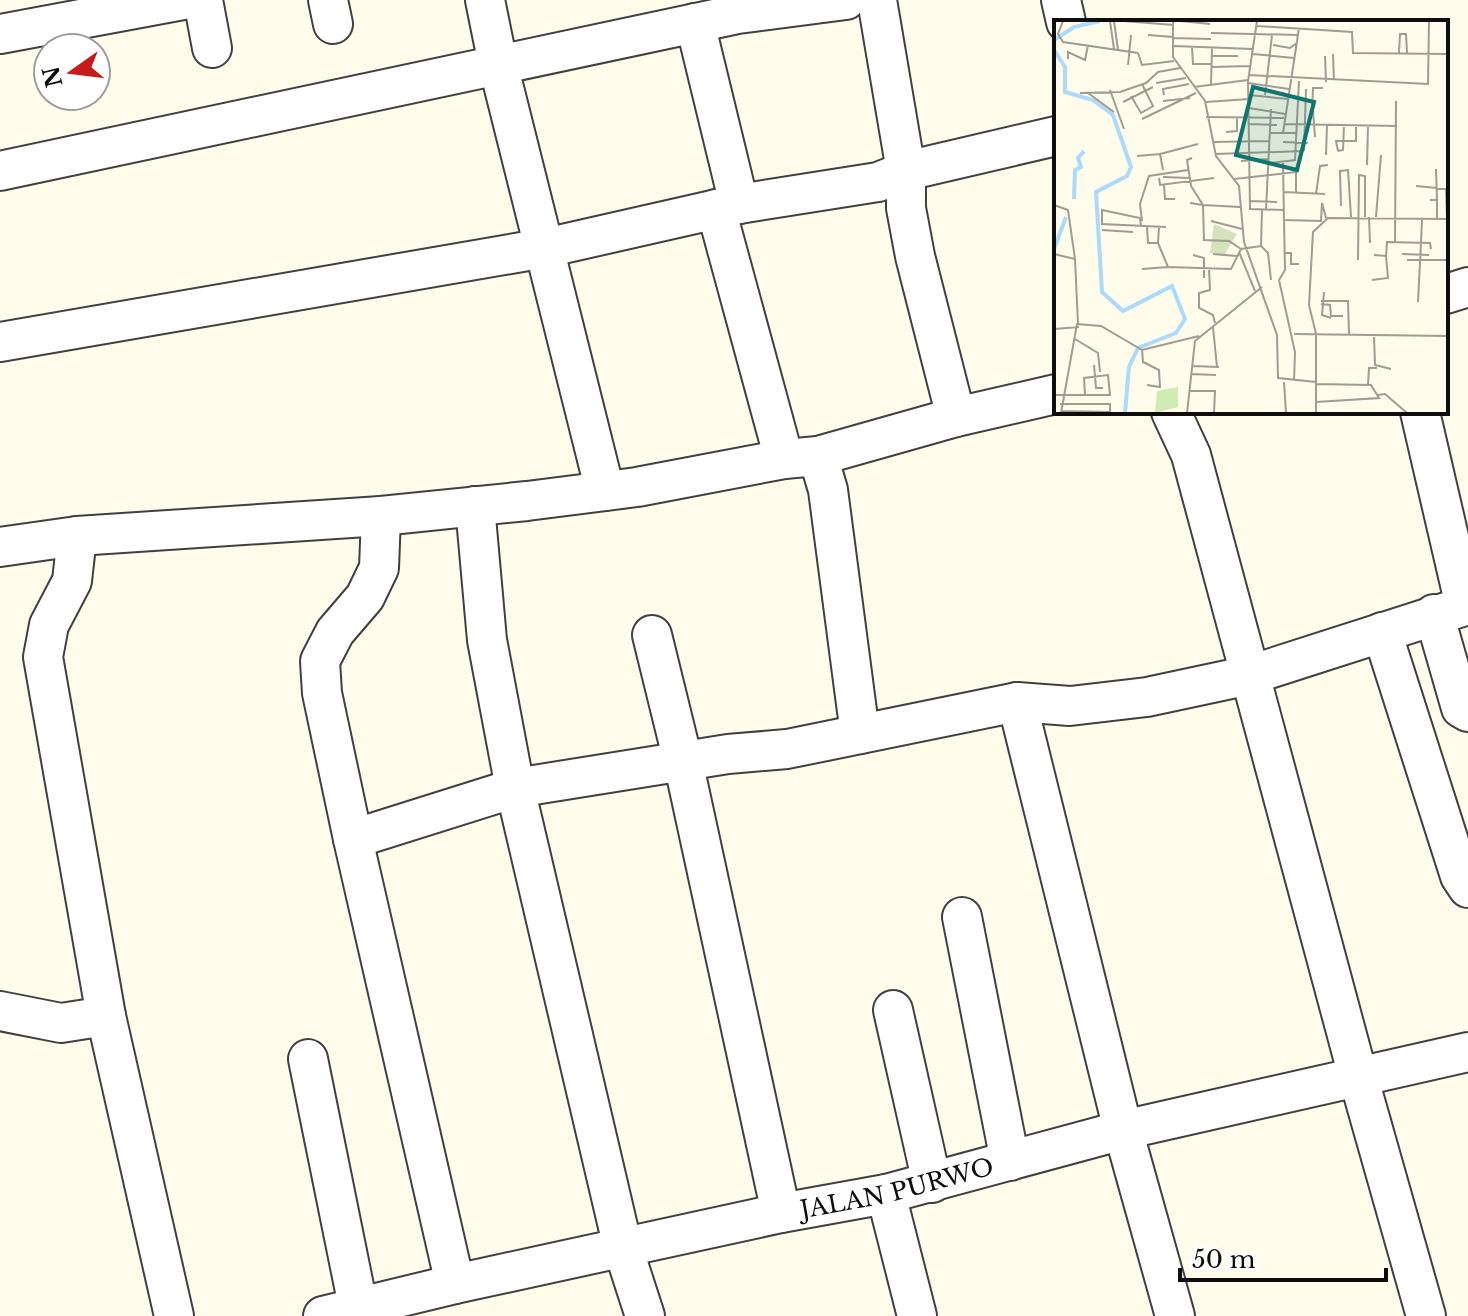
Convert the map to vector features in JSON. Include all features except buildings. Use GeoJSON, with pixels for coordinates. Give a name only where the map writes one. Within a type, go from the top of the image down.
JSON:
{"type":"FeatureCollection","features":[{"type":"Feature","properties":{"kind":"street"},"geometry":{"type":"LineString","coordinates":[[0,34],[83,9],[183,0]]}},
{"type":"Feature","properties":{"kind":"street"},"geometry":{"type":"LineString","coordinates":[[203,0],[212,48]]}},
{"type":"Feature","properties":{"kind":"street"},"geometry":{"type":"LineString","coordinates":[[485,0],[498,64],[605,491]]}},
{"type":"Feature","properties":{"kind":"street"},"geometry":{"type":"LineString","coordinates":[[0,171],[695,23],[736,7],[846,0]]}},
{"type":"Feature","properties":{"kind":"street"},"geometry":{"type":"LineString","coordinates":[[877,0],[906,171],[906,208],[915,256],[956,417]]}},
{"type":"Feature","properties":{"kind":"street"},"geometry":{"type":"LineString","coordinates":[[1061,0],[1066,20]]}},
{"type":"Feature","properties":{"kind":"street"},"geometry":{"type":"LineString","coordinates":[[695,23],[728,207],[801,457],[828,490],[860,734]]}},
{"type":"Feature","properties":{"kind":"street"},"geometry":{"type":"LineString","coordinates":[[0,342],[545,248],[728,207],[878,182],[906,171],[1054,136]]}},
{"type":"Feature","properties":{"kind":"street"},"geometry":{"type":"LineString","coordinates":[[1448,293],[1468,287]]}},
{"type":"Feature","properties":{"kind":"street"},"geometry":{"type":"LineString","coordinates":[[0,547],[77,536],[381,516],[605,491],[801,457],[1054,394]]}},
{"type":"Feature","properties":{"kind":"street"},"geometry":{"type":"LineString","coordinates":[[1172,414],[1191,455],[1358,1076],[1426,1316]]}},
{"type":"Feature","properties":{"kind":"street"},"geometry":{"type":"LineString","coordinates":[[1420,414],[1456,608],[1461,708],[1468,712]]}},
{"type":"Feature","properties":{"kind":"street"},"geometry":{"type":"LineString","coordinates":[[475,506],[487,640],[515,788],[623,1248],[645,1316]]}},
{"type":"Feature","properties":{"kind":"street"},"geometry":{"type":"LineString","coordinates":[[381,516],[379,568],[365,597],[335,632],[320,661],[322,693],[455,1284]]}},
{"type":"Feature","properties":{"kind":"street"},"geometry":{"type":"LineString","coordinates":[[77,536],[72,581],[49,625],[43,657],[106,1016],[174,1316]]}},
{"type":"Feature","properties":{"kind":"street"},"geometry":{"type":"LineString","coordinates":[[353,839],[515,788],[728,754],[787,749],[1017,702],[1070,706],[1147,697],[1250,675],[1456,608]]}},
{"type":"Feature","properties":{"kind":"street"},"geometry":{"type":"LineString","coordinates":[[1382,632],[1460,876],[1468,888]]}},
{"type":"Feature","properties":{"kind":"street"},"geometry":{"type":"LineString","coordinates":[[652,635],[683,761],[781,1213]]}},
{"type":"Feature","properties":{"kind":"street"},"geometry":{"type":"LineString","coordinates":[[1017,702],[1123,1130],[1175,1316]]}},
{"type":"Feature","properties":{"kind":"street"},"geometry":{"type":"LineString","coordinates":[[962,917],[1010,1161]]}},
{"type":"Feature","properties":{"kind":"street"},"geometry":{"type":"LineString","coordinates":[[893,1010],[932,1183]]}},
{"type":"Feature","properties":{"kind":"street"},"geometry":{"type":"LineString","coordinates":[[0,1011],[61,1023],[106,1016]]}},
{"type":"Feature","properties":{"kind":"street","name":"JALAN PURWO"},"geometry":{"type":"LineString","coordinates":[[323,1316],[781,1213],[886,1194],[1123,1130],[1468,1052]]}},
{"type":"Feature","properties":{"kind":"street"},"geometry":{"type":"LineString","coordinates":[[308,1059],[358,1306]]}},
{"type":"Feature","properties":{"kind":"street"},"geometry":{"type":"LineString","coordinates":[[886,1194],[917,1316]]}}]}
